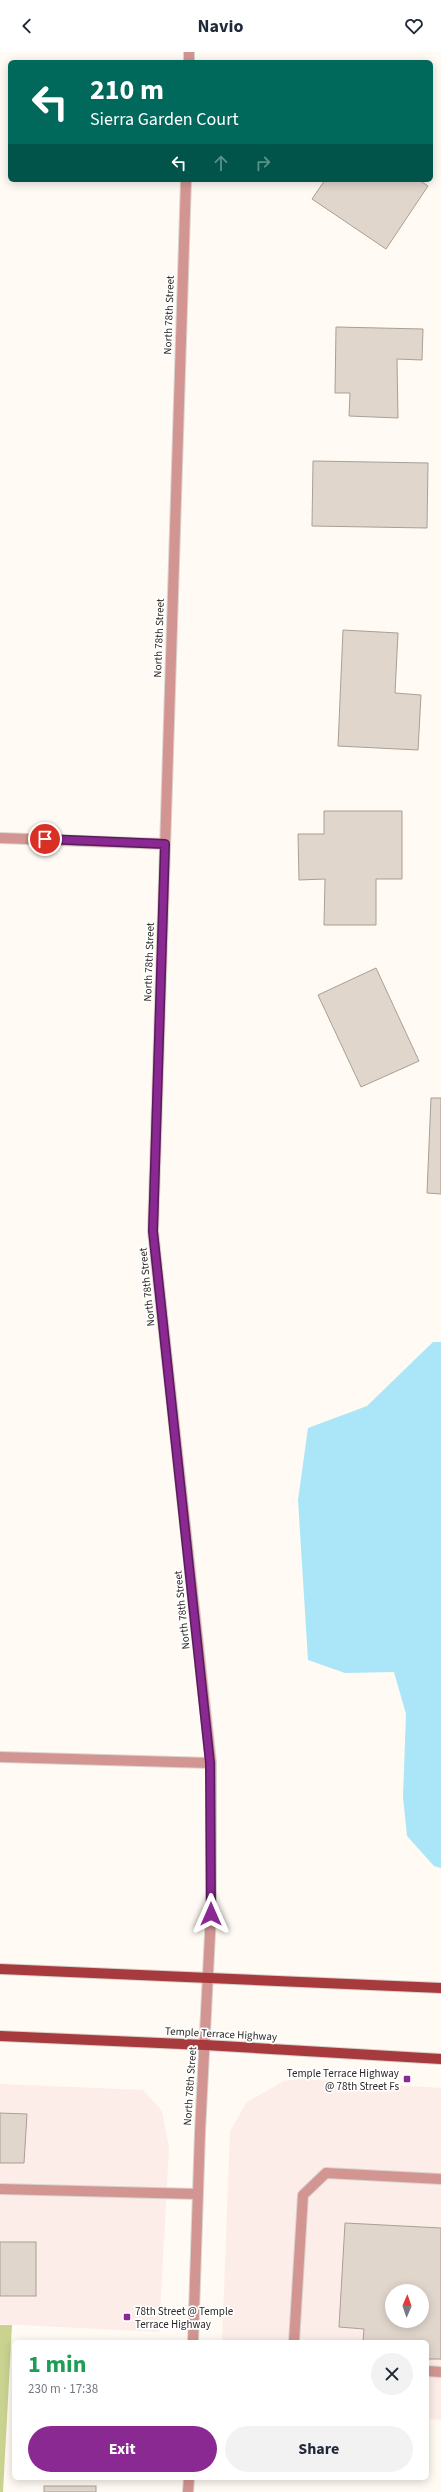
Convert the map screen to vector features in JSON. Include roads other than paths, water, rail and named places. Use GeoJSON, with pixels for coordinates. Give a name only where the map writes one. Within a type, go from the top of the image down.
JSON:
{"type":"FeatureCollection","features":[{"type":"Feature","properties":{"kind":"main road"},"geometry":{"type":"LineString","coordinates":[[0,1969],[441,1988]]}},
{"type":"Feature","properties":{"kind":"main road","name":"Temple Terrace Highway"},"geometry":{"type":"LineString","coordinates":[[0,2036],[205,2045],[441,2059]]}},
{"type":"Feature","properties":{"kind":"street","name":"North 78th Street"},"geometry":{"type":"LineString","coordinates":[[186,182],[153,1231],[210,1763],[211,1914],[198,2194],[193,2340]]}},
{"type":"Feature","properties":{"kind":"street"},"geometry":{"type":"LineString","coordinates":[[0,838],[165,844]]}},
{"type":"Feature","properties":{"kind":"street"},"geometry":{"type":"LineString","coordinates":[[0,1757],[210,1763]]}},
{"type":"Feature","properties":{"kind":"street"},"geometry":{"type":"LineString","coordinates":[[294,2340],[303,2195],[326,2174],[441,2179]]}},
{"type":"Feature","properties":{"kind":"street"},"geometry":{"type":"LineString","coordinates":[[0,2189],[198,2194]]}},
{"type":"Feature","properties":{"kind":"street"},"geometry":{"type":"LineString","coordinates":[[429,2371],[441,2372]]}},
{"type":"Feature","properties":{"kind":"street"},"geometry":{"type":"LineString","coordinates":[[188,2492],[189,2480]]}},
{"type":"Feature","properties":{"kind":"water"},"geometry":{"type":"Polygon","coordinates":[[[433,1342],[441,1342],[441,1868],[434,1866],[407,1836],[403,1797],[406,1714],[394,1672],[345,1673],[308,1660],[298,1500],[308,1428],[367,1406],[433,1342]]]}},
{"type":"Feature","properties":{"kind":"place","name":"Temple Terrace Highway @ 78th Street Fs"},"geometry":{"type":"Point","coordinates":[407,2079]}},
{"type":"Feature","properties":{"kind":"place","name":"78th Street @ Temple Terrace Highway"},"geometry":{"type":"Point","coordinates":[127,2317]}}]}
